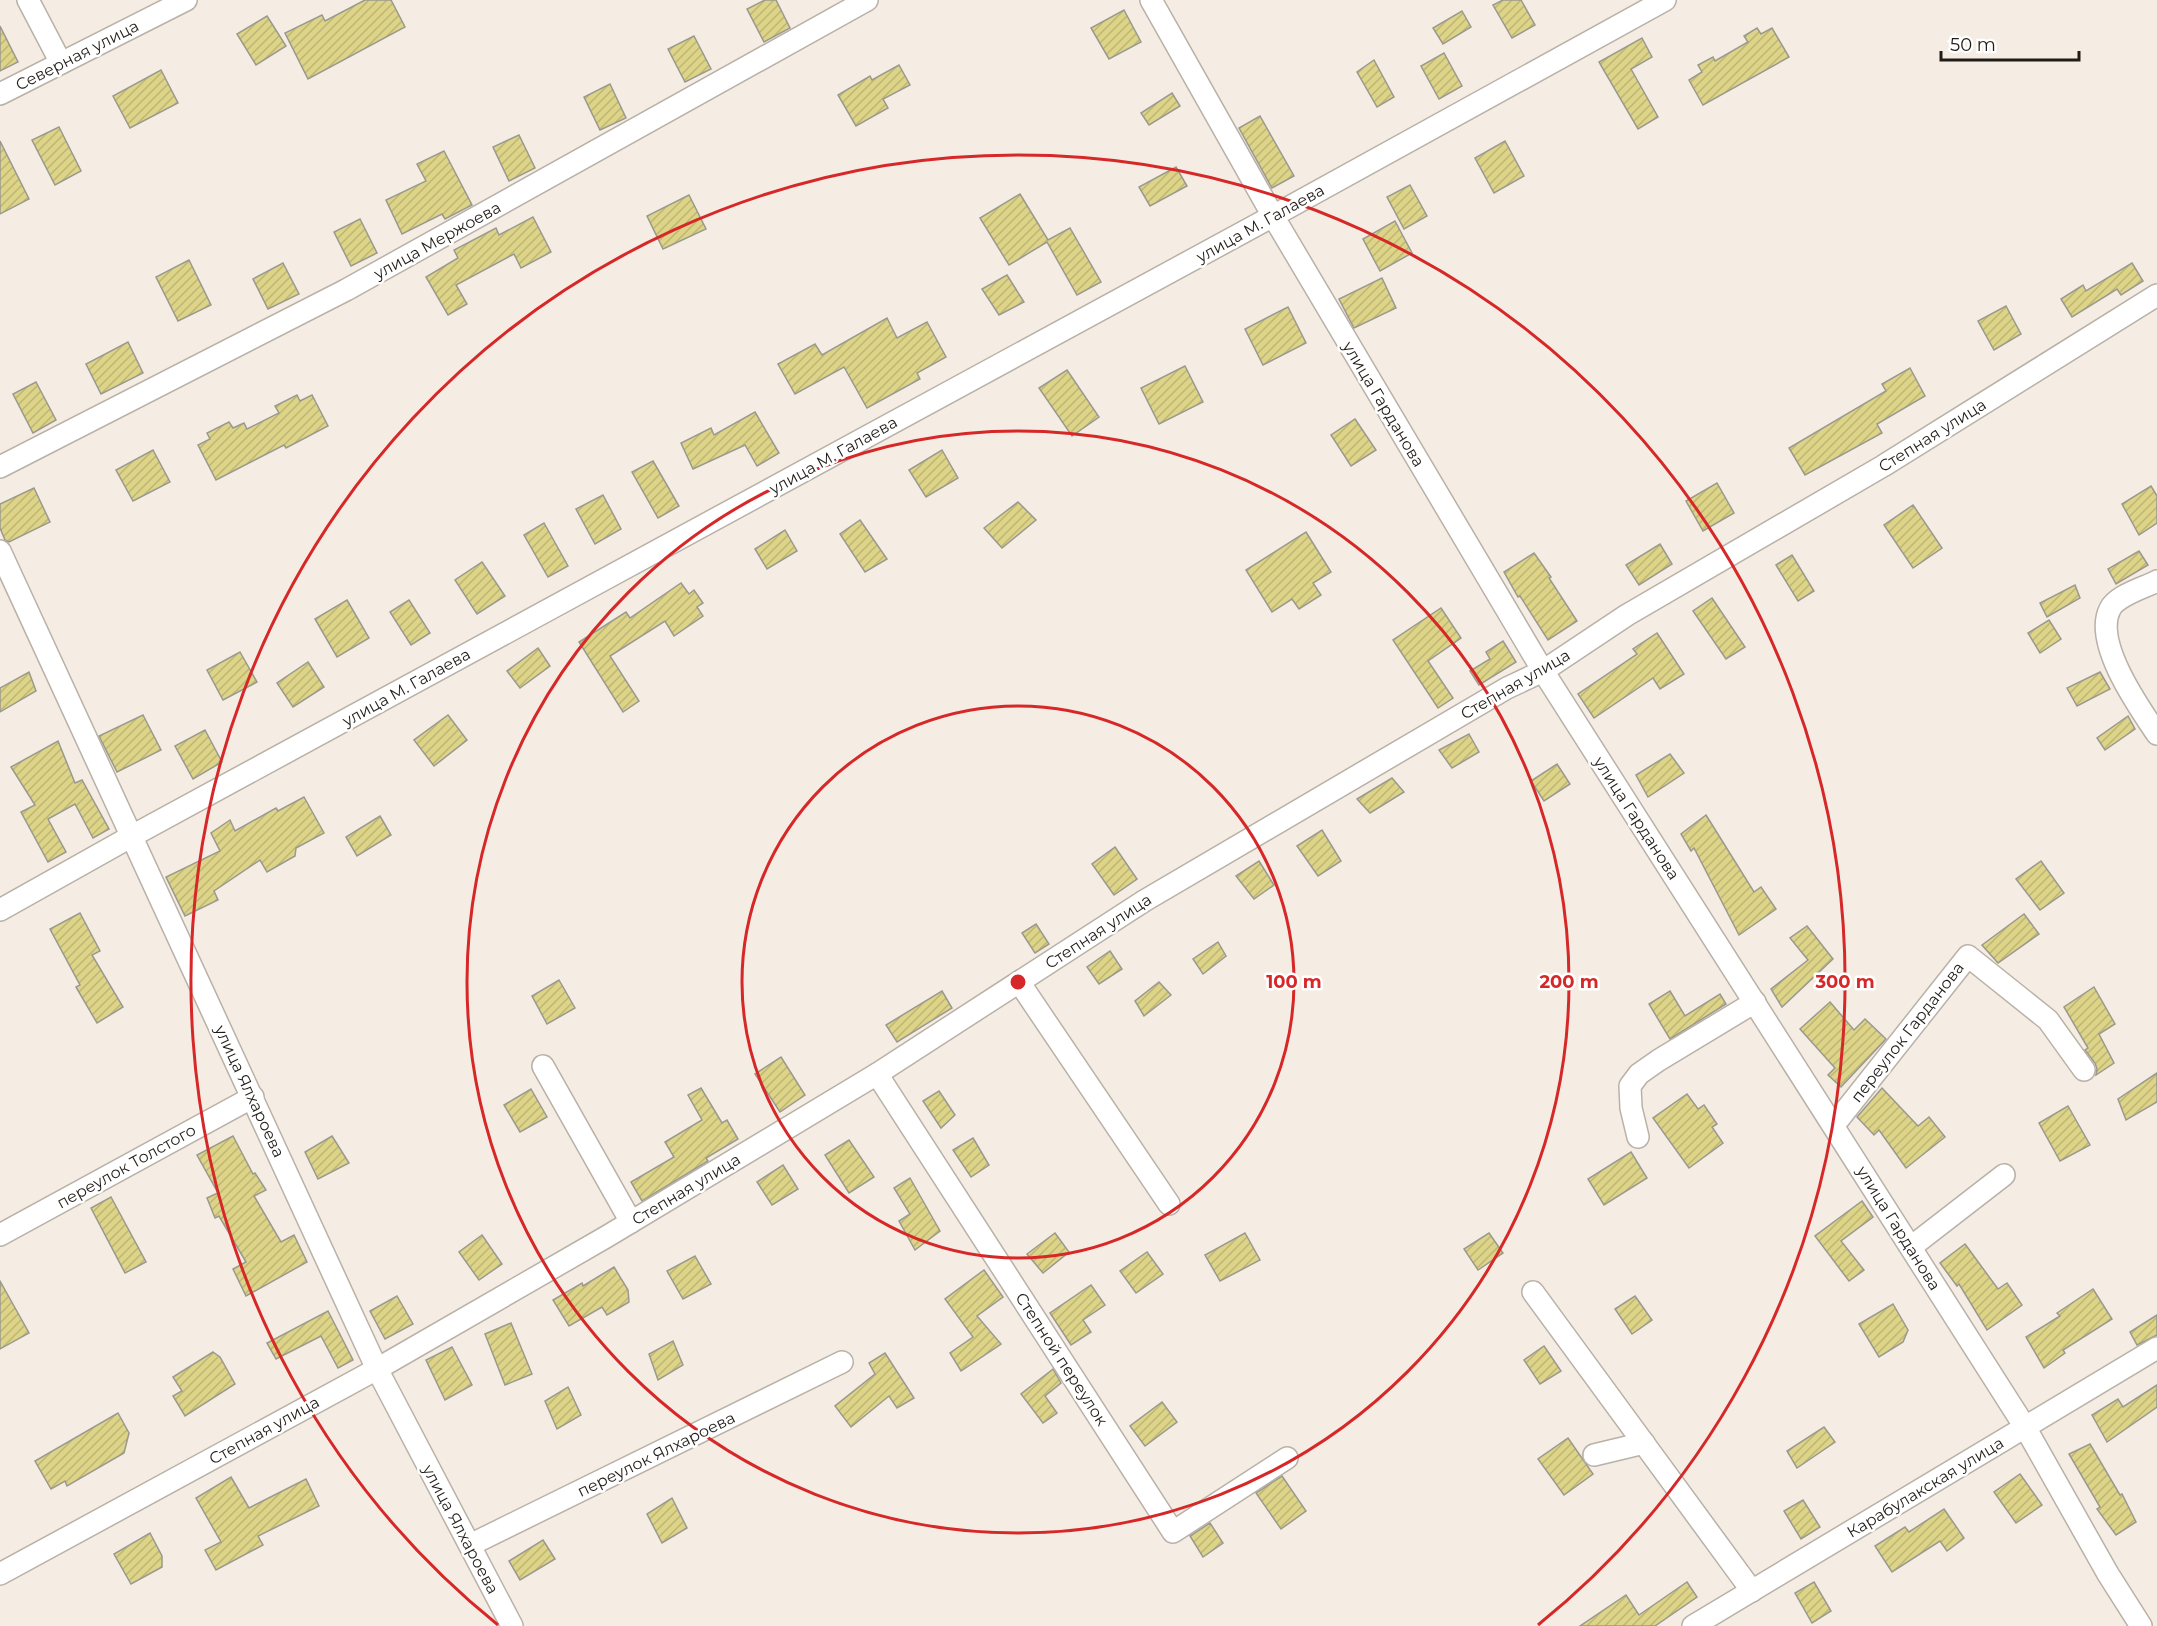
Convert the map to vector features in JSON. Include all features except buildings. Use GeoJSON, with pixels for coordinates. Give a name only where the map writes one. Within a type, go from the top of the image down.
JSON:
{"type":"FeatureCollection","features":[{"type":"Feature","properties":{"kind":"street"},"geometry":{"type":"LineString","coordinates":[[28,0],[61,63]]}},
{"type":"Feature","properties":{"kind":"street","name":"Северная улица"},"geometry":{"type":"LineString","coordinates":[[0,94],[186,0]]}},
{"type":"Feature","properties":{"kind":"street","name":"улица Мержоева"},"geometry":{"type":"LineString","coordinates":[[0,467],[346,290],[867,0]]}},
{"type":"Feature","properties":{"kind":"street","name":"улица Гарданова"},"geometry":{"type":"LineString","coordinates":[[1151,0],[1273,216],[1543,671],[2025,1427],[2108,1574],[2141,1626]]}},
{"type":"Feature","properties":{"kind":"street","name":"улица М. Галаева"},"geometry":{"type":"LineString","coordinates":[[0,910],[1665,0]]}},
{"type":"Feature","properties":{"kind":"street","name":"Степная улица"},"geometry":{"type":"LineString","coordinates":[[0,1574],[377,1369],[631,1222],[877,1074],[1144,901],[1508,688],[1543,671],[1626,615],[1883,466],[2157,295]]}},
{"type":"Feature","properties":{"kind":"street","name":"улица Ялхароева"},"geometry":{"type":"LineString","coordinates":[[0,551],[377,1369],[512,1626]]}},
{"type":"Feature","properties":{"kind":"street"},"geometry":{"type":"LineString","coordinates":[[2157,581],[2121,598],[2110,607],[2106,621],[2108,646],[2127,686],[2157,734]]}},
{"type":"Feature","properties":{"kind":"street","name":"переулок Гарданова"},"geometry":{"type":"LineString","coordinates":[[1834,1125],[1968,956],[2048,1020],[2084,1070]]}},
{"type":"Feature","properties":{"kind":"street"},"geometry":{"type":"LineString","coordinates":[[1019,982],[1169,1204]]}},
{"type":"Feature","properties":{"kind":"street"},"geometry":{"type":"LineString","coordinates":[[1638,1137],[1631,1108],[1630,1086],[1639,1074],[1755,1002]]}},
{"type":"Feature","properties":{"kind":"street"},"geometry":{"type":"LineString","coordinates":[[543,1066],[631,1222]]}},
{"type":"Feature","properties":{"kind":"street","name":"Степной переулок"},"geometry":{"type":"LineString","coordinates":[[877,1074],[1173,1532],[1287,1458]]}},
{"type":"Feature","properties":{"kind":"street","name":"переулок Толстого"},"geometry":{"type":"LineString","coordinates":[[0,1235],[253,1096]]}},
{"type":"Feature","properties":{"kind":"street"},"geometry":{"type":"LineString","coordinates":[[1911,1247],[2004,1175]]}},
{"type":"Feature","properties":{"kind":"street"},"geometry":{"type":"LineString","coordinates":[[1533,1292],[1752,1591]]}},
{"type":"Feature","properties":{"kind":"street","name":"Карабулакская улица"},"geometry":{"type":"LineString","coordinates":[[1693,1626],[2157,1348]]}},
{"type":"Feature","properties":{"kind":"street","name":"переулок Ялхароева"},"geometry":{"type":"LineString","coordinates":[[470,1545],[842,1362]]}},
{"type":"Feature","properties":{"kind":"street"},"geometry":{"type":"LineString","coordinates":[[1594,1455],[1644,1443]]}}]}
